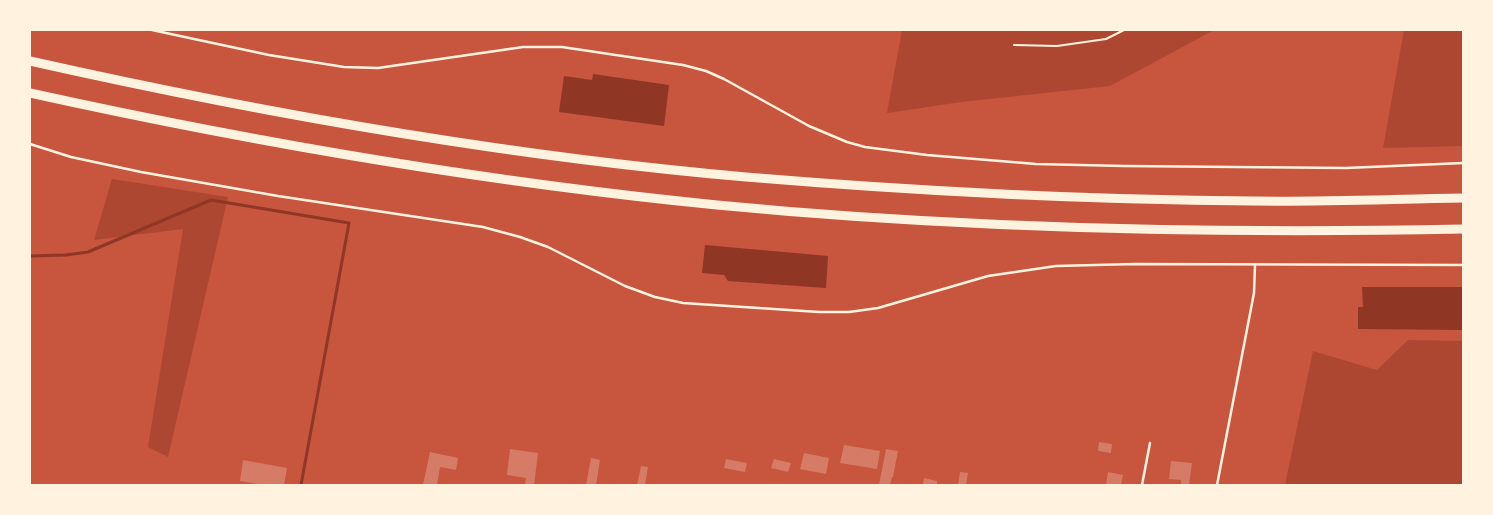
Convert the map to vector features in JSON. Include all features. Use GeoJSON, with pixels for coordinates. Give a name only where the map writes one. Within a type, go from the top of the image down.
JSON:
{"type":"FeatureCollection","features":[{"type":"Feature","properties":{"kind":"highway"},"geometry":{"type":"LineString","coordinates":[[30,61],[129,83],[264,110],[353,125],[534,153],[743,176],[918,190],[1094,198],[1267,201],[1463,198]]}},
{"type":"Feature","properties":{"kind":"highway"},"geometry":{"type":"LineString","coordinates":[[30,93],[208,130],[400,164],[568,188],[718,205],[924,221],[1094,229],[1248,232],[1463,229]]}},
{"type":"Feature","properties":{"kind":"lane"},"geometry":{"type":"LineString","coordinates":[[152,30],[269,55],[344,67],[378,68],[523,47],[562,47],[683,65],[706,71],[724,79],[809,126],[847,142],[865,147],[927,155],[1036,164],[1124,166],[1346,168],[1463,163]]}},
{"type":"Feature","properties":{"kind":"lane"},"geometry":{"type":"LineString","coordinates":[[30,144],[71,157],[141,172],[278,196],[483,227],[520,237],[548,247],[631,288],[655,297],[683,303],[819,312],[849,312],[885,306],[988,276],[1048,267],[1135,264],[1463,265]]}},
{"type":"Feature","properties":{"kind":"lane"},"geometry":{"type":"LineString","coordinates":[[1217,485],[1254,293],[1256,265]]}},
{"type":"Feature","properties":{"kind":"lane"},"geometry":{"type":"LineString","coordinates":[[1142,485],[1150,443]]}},
{"type":"Feature","properties":{"kind":"path"},"geometry":{"type":"LineString","coordinates":[[1014,46],[1057,46],[1106,39],[1124,30]]}},
{"type":"Feature","properties":{"kind":"shaded area"},"geometry":{"type":"Polygon","coordinates":[[[902,30],[1214,30],[1110,86],[961,102],[887,113],[902,30]]]}},
{"type":"Feature","properties":{"kind":"shaded area"},"geometry":{"type":"Polygon","coordinates":[[[1404,30],[1463,30],[1463,146],[1383,148],[1404,30]]]}},
{"type":"Feature","properties":{"kind":"shaded area"},"geometry":{"type":"Polygon","coordinates":[[[593,74],[669,85],[664,126],[559,112],[564,76],[592,80],[593,74]]]}},
{"type":"Feature","properties":{"kind":"shaded area"},"geometry":{"type":"Polygon","coordinates":[[[112,179],[228,197],[168,457],[148,447],[183,229],[94,240],[112,179]]]}},
{"type":"Feature","properties":{"kind":"shaded area"},"geometry":{"type":"Polygon","coordinates":[[[705,245],[828,256],[826,288],[728,281],[724,275],[702,273],[705,245]]]}},
{"type":"Feature","properties":{"kind":"shaded area"},"geometry":{"type":"Polygon","coordinates":[[[1362,287],[1463,287],[1463,330],[1358,329],[1358,307],[1363,307],[1362,287]]]}},
{"type":"Feature","properties":{"kind":"shaded area"},"geometry":{"type":"Polygon","coordinates":[[[1408,340],[1463,341],[1463,485],[1285,485],[1313,351],[1377,370],[1408,340]]]}},
{"type":"Feature","properties":{"kind":"building"},"geometry":{"type":"Polygon","coordinates":[[[1099,442],[1112,444],[1111,453],[1098,451],[1099,442]]]}},
{"type":"Feature","properties":{"kind":"building"},"geometry":{"type":"Polygon","coordinates":[[[844,445],[880,451],[877,469],[840,463],[844,445]]]}},
{"type":"Feature","properties":{"kind":"building"},"geometry":{"type":"Polygon","coordinates":[[[510,449],[538,453],[534,485],[525,485],[526,478],[507,475],[510,449]]]}},
{"type":"Feature","properties":{"kind":"building"},"geometry":{"type":"Polygon","coordinates":[[[886,449],[898,451],[893,477],[890,485],[879,485],[886,449]]]}},
{"type":"Feature","properties":{"kind":"building"},"geometry":{"type":"Polygon","coordinates":[[[430,452],[458,458],[456,470],[440,467],[437,485],[423,485],[430,452]]]}},
{"type":"Feature","properties":{"kind":"building"},"geometry":{"type":"Polygon","coordinates":[[[804,453],[829,458],[826,474],[800,469],[804,453]]]}},
{"type":"Feature","properties":{"kind":"building"},"geometry":{"type":"Polygon","coordinates":[[[591,458],[600,460],[596,485],[586,485],[591,458]]]}},
{"type":"Feature","properties":{"kind":"building"},"geometry":{"type":"Polygon","coordinates":[[[726,459],[747,463],[745,472],[724,468],[726,459]]]}},
{"type":"Feature","properties":{"kind":"building"},"geometry":{"type":"Polygon","coordinates":[[[774,459],[791,463],[788,472],[771,468],[774,459]]]}},
{"type":"Feature","properties":{"kind":"building"},"geometry":{"type":"Polygon","coordinates":[[[243,460],[287,468],[284,485],[264,485],[240,481],[243,460]]]}},
{"type":"Feature","properties":{"kind":"building"},"geometry":{"type":"Polygon","coordinates":[[[1171,461],[1192,463],[1189,485],[1181,484],[1181,480],[1169,479],[1171,461]]]}},
{"type":"Feature","properties":{"kind":"building"},"geometry":{"type":"Polygon","coordinates":[[[641,466],[648,467],[645,485],[637,485],[641,466]]]}},
{"type":"Feature","properties":{"kind":"building"},"geometry":{"type":"Polygon","coordinates":[[[960,472],[968,473],[966,485],[958,485],[960,472]]]}},
{"type":"Feature","properties":{"kind":"building"},"geometry":{"type":"Polygon","coordinates":[[[1108,472],[1123,475],[1121,485],[1106,485],[1108,472]]]}},
{"type":"Feature","properties":{"kind":"building"},"geometry":{"type":"Polygon","coordinates":[[[924,478],[937,481],[937,485],[923,485],[924,478]]]}},
{"type":"Feature","properties":{"kind":"waterway"},"geometry":{"type":"LineString","coordinates":[[30,256],[66,255],[88,252],[211,200],[349,223],[301,485]]}}]}
